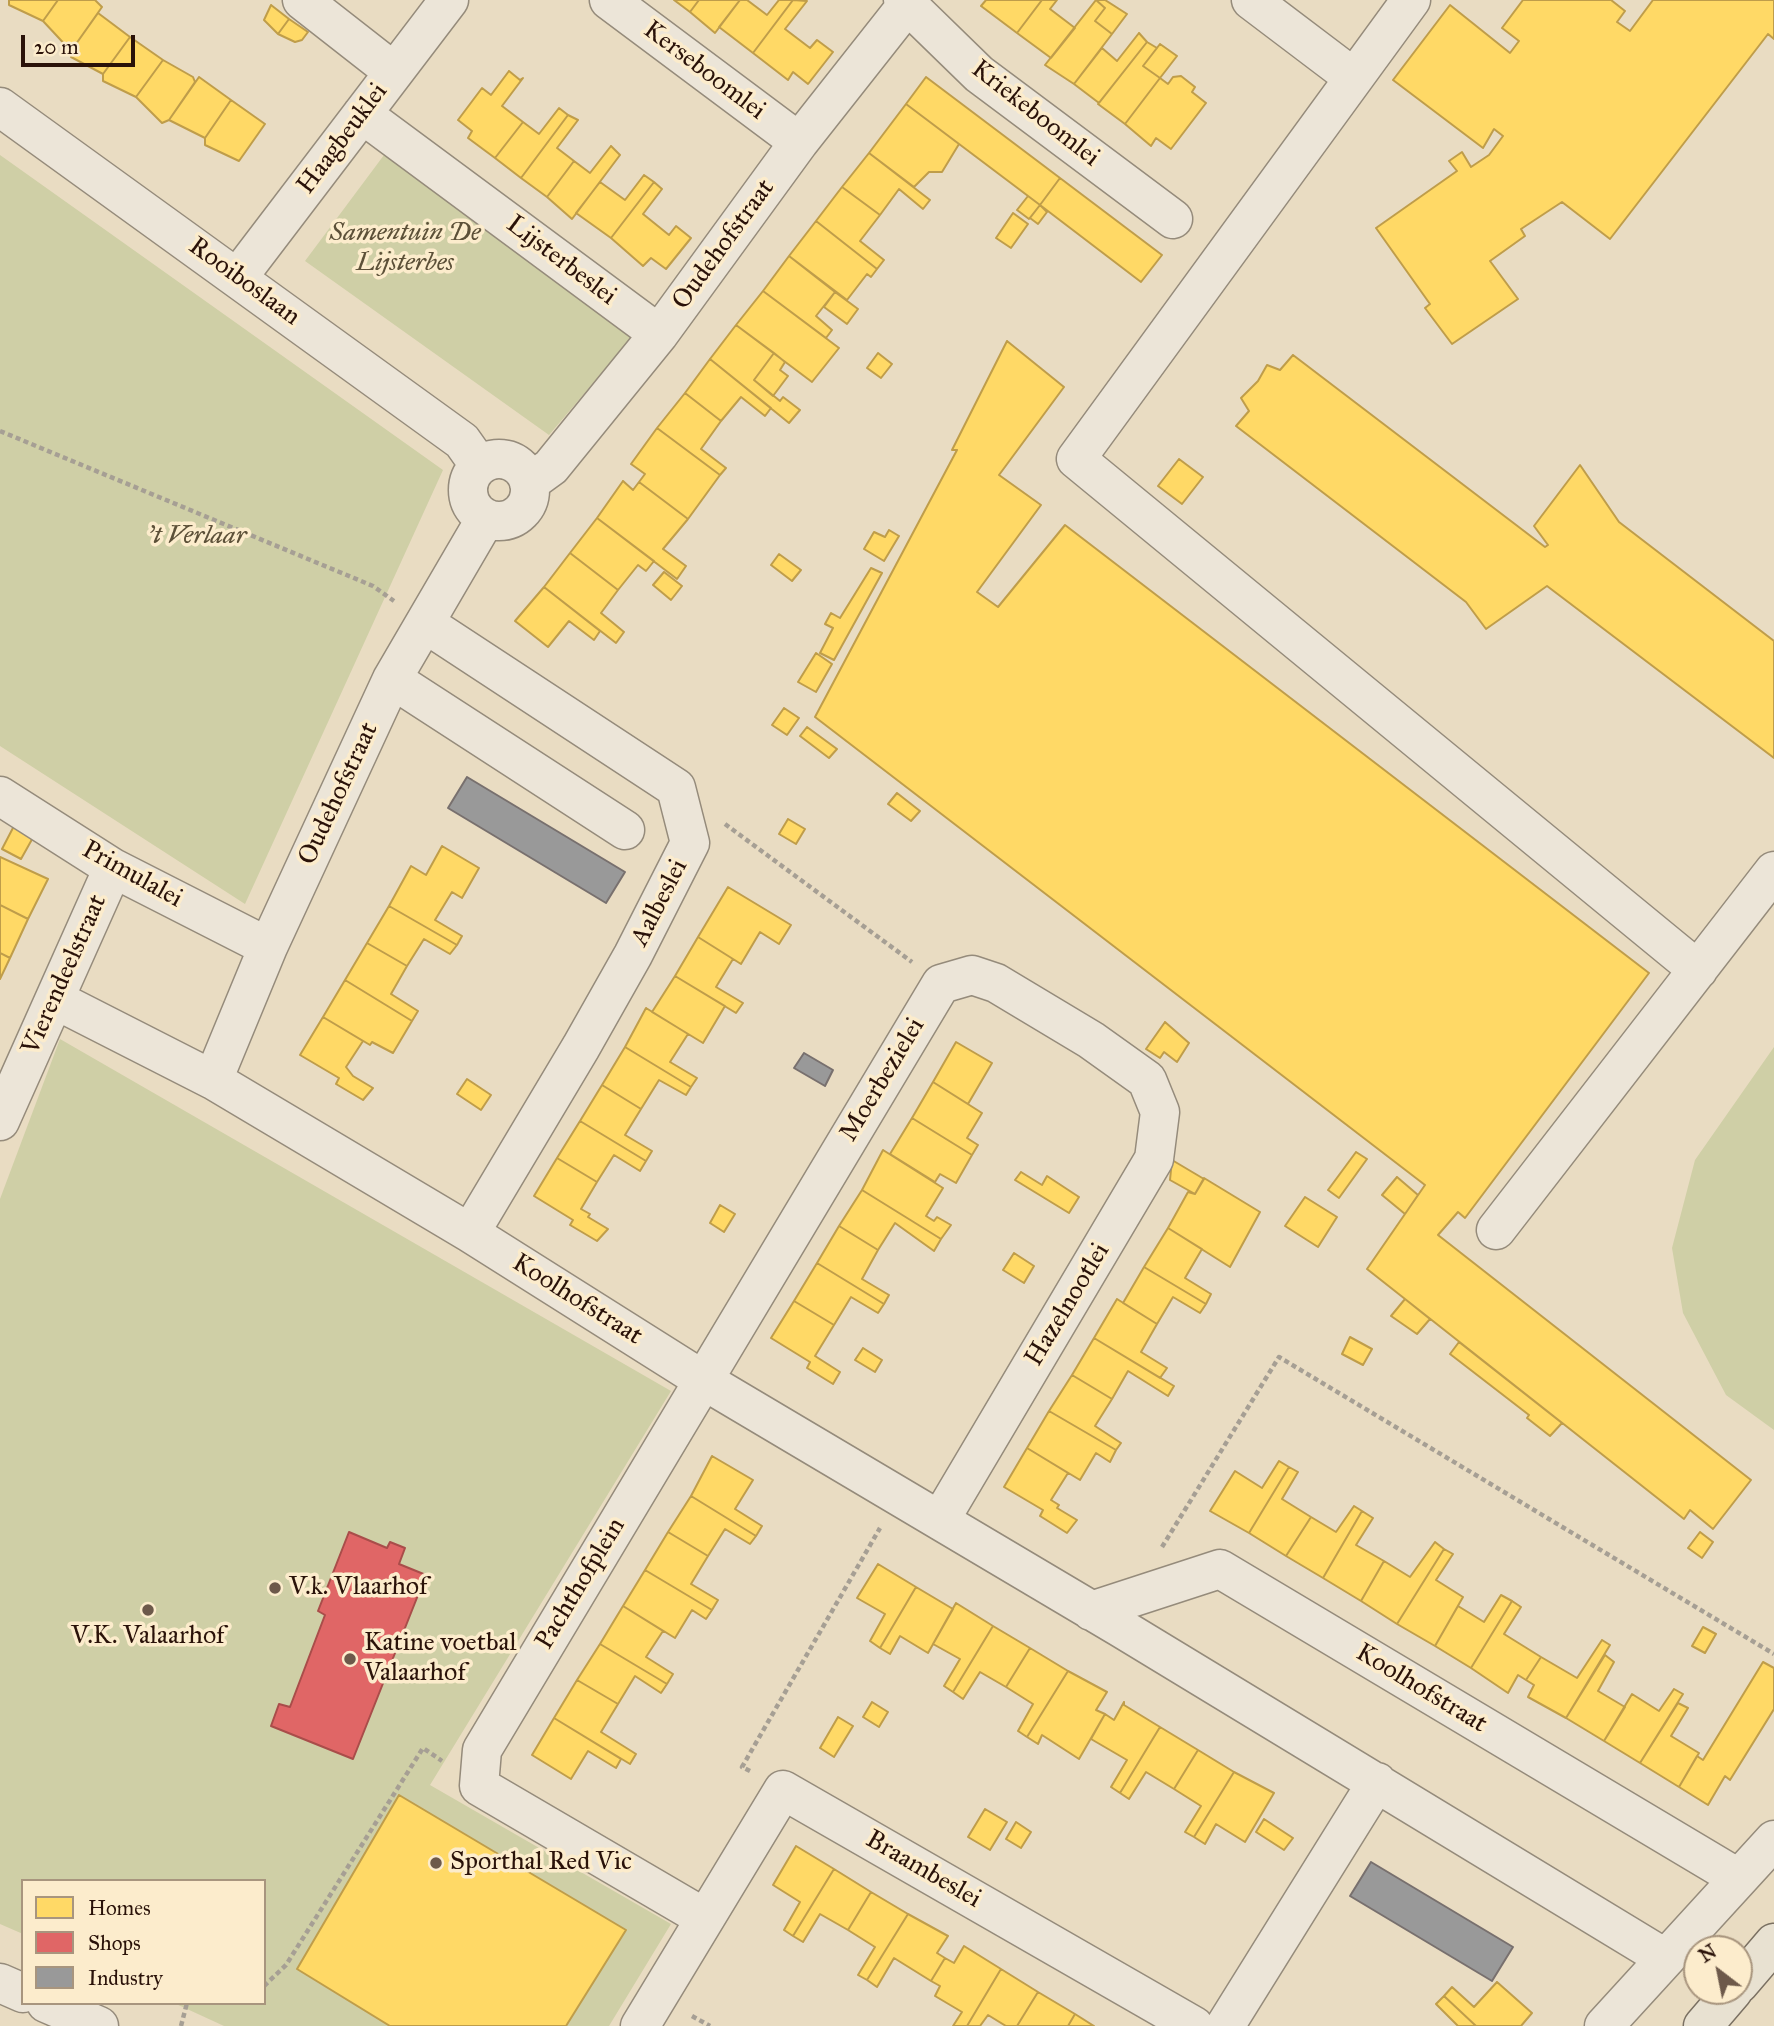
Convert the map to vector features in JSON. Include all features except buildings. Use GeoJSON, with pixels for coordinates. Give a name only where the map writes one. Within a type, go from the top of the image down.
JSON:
{"type":"FeatureCollection","features":[{"type":"Feature","properties":{"kind":"main road"},"geometry":{"type":"LineString","coordinates":[[1753,1967],[1774,1942]]}},
{"type":"Feature","properties":{"kind":"main road"},"geometry":{"type":"LineString","coordinates":[[1703,2026],[1721,2005]]}},
{"type":"Feature","properties":{"kind":"street"},"geometry":{"type":"LineString","coordinates":[[302,0],[394,72]]}},
{"type":"Feature","properties":{"kind":"street","name":"Haagbeuklei"},"geometry":{"type":"LineString","coordinates":[[238,277],[449,0]]}},
{"type":"Feature","properties":{"kind":"street","name":"Kerseboomlei"},"geometry":{"type":"LineString","coordinates":[[609,0],[799,142]]}},
{"type":"Feature","properties":{"kind":"street"},"geometry":{"type":"LineString","coordinates":[[1251,0],[1354,78]]}},
{"type":"Feature","properties":{"kind":"street"},"geometry":{"type":"LineString","coordinates":[[1411,0],[1076,459],[1698,970]]}},
{"type":"Feature","properties":{"kind":"street","name":"Oudehofstraat"},"geometry":{"type":"LineString","coordinates":[[213,1080],[268,947],[392,679],[486,518],[505,520],[522,511],[528,502],[529,483],[551,467],[659,334],[799,142],[907,1]]}},
{"type":"Feature","properties":{"kind":"street","name":"Kriekeboomlei"},"geometry":{"type":"LineString","coordinates":[[907,1],[979,74],[1173,219]]}},
{"type":"Feature","properties":{"kind":"street","name":"Rooiboslaan"},"geometry":{"type":"LineString","coordinates":[[0,107],[462,441],[479,465]]}},
{"type":"Feature","properties":{"kind":"street","name":"Lijsterbeslei"},"geometry":{"type":"LineString","coordinates":[[362,114],[659,334]]}},
{"type":"Feature","properties":{"kind":"street"},"geometry":{"type":"LineString","coordinates":[[486,518],[470,504],[467,494],[468,483],[479,465],[488,460],[509,460],[518,465],[529,483]]}},
{"type":"Feature","properties":{"kind":"street"},"geometry":{"type":"LineString","coordinates":[[426,624],[676,788]]}},
{"type":"Feature","properties":{"kind":"street"},"geometry":{"type":"LineString","coordinates":[[392,679],[625,830]]}},
{"type":"Feature","properties":{"kind":"street","name":"Aalbeslei"},"geometry":{"type":"LineString","coordinates":[[470,1233],[594,1024],[690,843],[676,788]]}},
{"type":"Feature","properties":{"kind":"street","name":"Primulalei"},"geometry":{"type":"LineString","coordinates":[[0,796],[113,868],[268,947]]}},
{"type":"Feature","properties":{"kind":"street","name":"Vierendeelstraat"},"geometry":{"type":"LineString","coordinates":[[3,1104],[57,1000],[113,868]]}},
{"type":"Feature","properties":{"kind":"street"},"geometry":{"type":"LineString","coordinates":[[1496,1230],[1774,871]]}},
{"type":"Feature","properties":{"kind":"street","name":"Hazelnootlei"},"geometry":{"type":"LineString","coordinates":[[940,1520],[1154,1160],[1160,1112],[1147,1080],[1091,1040],[996,983],[972,975],[941,984]]}},
{"type":"Feature","properties":{"kind":"street","name":"Moerbezielei"},"geometry":{"type":"LineString","coordinates":[[703,1380],[941,984]]}},
{"type":"Feature","properties":{"kind":"street","name":"Koolhofstraat"},"geometry":{"type":"LineString","coordinates":[[57,1000],[213,1080],[470,1233],[703,1380],[1377,1782],[1663,1957]]}},
{"type":"Feature","properties":{"kind":"street","name":"Pachthofplein"},"geometry":{"type":"LineString","coordinates":[[478,1786],[482,1750],[703,1380]]}},
{"type":"Feature","properties":{"kind":"street","name":"Koolhofstraat"},"geometry":{"type":"LineString","coordinates":[[1091,1611],[1220,1569],[1738,1878]]}},
{"type":"Feature","properties":{"kind":"street"},"geometry":{"type":"LineString","coordinates":[[1224,2026],[1377,1782]]}},
{"type":"Feature","properties":{"kind":"street"},"geometry":{"type":"LineString","coordinates":[[478,1786],[704,1917]]}},
{"type":"Feature","properties":{"kind":"street"},"geometry":{"type":"LineString","coordinates":[[640,2026],[783,1790]]}},
{"type":"Feature","properties":{"kind":"street","name":"Braambeslei"},"geometry":{"type":"LineString","coordinates":[[783,1790],[1194,2026]]}},
{"type":"Feature","properties":{"kind":"street"},"geometry":{"type":"LineString","coordinates":[[1604,2026],[1663,1957],[1774,1840]]}},
{"type":"Feature","properties":{"kind":"street"},"geometry":{"type":"LineString","coordinates":[[0,1983],[21,1992]]}},
{"type":"Feature","properties":{"kind":"street"},"geometry":{"type":"LineString","coordinates":[[52,2005],[99,2026]]}},
{"type":"Feature","properties":{"kind":"path"},"geometry":{"type":"LineString","coordinates":[[0,431],[373,586],[426,624]]}},
{"type":"Feature","properties":{"kind":"path"},"geometry":{"type":"LineString","coordinates":[[676,788],[941,984]]}},
{"type":"Feature","properties":{"kind":"path"},"geometry":{"type":"LineString","coordinates":[[1139,1595],[1156,1557],[1279,1357],[1774,1654]]}},
{"type":"Feature","properties":{"kind":"path"},"geometry":{"type":"LineString","coordinates":[[783,1790],[742,1767],[898,1497]]}},
{"type":"Feature","properties":{"kind":"path"},"geometry":{"type":"LineString","coordinates":[[266,1984],[286,1965],[423,1748],[478,1786]]}},
{"type":"Feature","properties":{"kind":"path"},"geometry":{"type":"LineString","coordinates":[[181,2026],[186,2005]]}},
{"type":"Feature","properties":{"kind":"green space","name":"Samentuin De Lijsterbes"},"geometry":{"type":"Polygon","coordinates":[[[387,151],[634,335],[549,435],[305,261],[387,151]]]}},
{"type":"Feature","properties":{"kind":"green space","name":"'t Verlaar"},"geometry":{"type":"Polygon","coordinates":[[[0,155],[443,470],[245,904],[0,746],[0,155]]]}},
{"type":"Feature","properties":{"kind":"green space","name":"V.k. Vlaarhof"},"geometry":{"type":"Polygon","coordinates":[[[60,1039],[671,1391],[430,1785],[671,1924],[609,2026],[224,2026],[178,2005],[266,2005],[266,1879],[21,1879],[21,1933],[0,1924],[0,1199],[60,1039]]]}},
{"type":"Feature","properties":{"kind":"green space"},"geometry":{"type":"Polygon","coordinates":[[[1774,1047],[1774,1430],[1726,1395],[1683,1313],[1672,1248],[1695,1160],[1774,1047]]]}},
{"type":"Feature","properties":{"kind":"place","name":"V.k. Vlaarhof"},"geometry":{"type":"Point","coordinates":[275,1588]}},
{"type":"Feature","properties":{"kind":"place","name":"V.K. Valaarhof"},"geometry":{"type":"Point","coordinates":[148,1610]}},
{"type":"Feature","properties":{"kind":"place","name":"Katine voetbal Valaarhof"},"geometry":{"type":"Point","coordinates":[350,1659]}},
{"type":"Feature","properties":{"kind":"place","name":"Sporthal Red Vic"},"geometry":{"type":"Point","coordinates":[436,1863]}}]}
